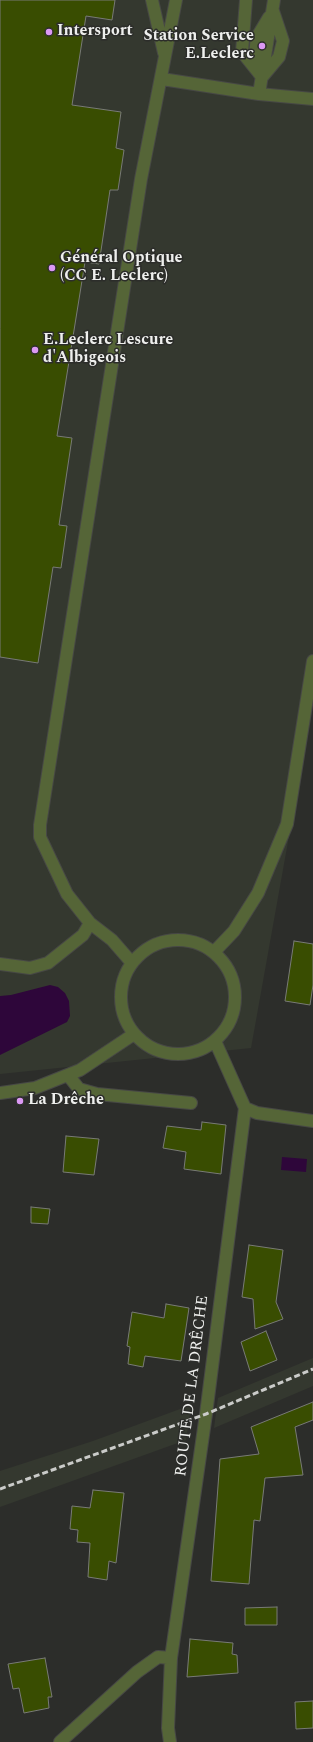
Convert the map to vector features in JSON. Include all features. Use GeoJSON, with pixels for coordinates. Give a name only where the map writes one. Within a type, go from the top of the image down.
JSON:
{"type":"FeatureCollection","features":[{"type":"Feature","properties":{"kind":"street"},"geometry":{"type":"LineString","coordinates":[[152,0],[166,60]]}},
{"type":"Feature","properties":{"kind":"street"},"geometry":{"type":"LineString","coordinates":[[132,963],[112,940],[90,922],[67,894],[40,837],[40,824],[141,178],[166,60],[176,0]]}},
{"type":"Feature","properties":{"kind":"street"},"geometry":{"type":"LineString","coordinates":[[246,0],[242,52],[262,77]]}},
{"type":"Feature","properties":{"kind":"street"},"geometry":{"type":"LineString","coordinates":[[259,94],[274,5]]}},
{"type":"Feature","properties":{"kind":"street"},"geometry":{"type":"LineString","coordinates":[[162,79],[259,94],[313,99]]}},
{"type":"Feature","properties":{"kind":"street"},"geometry":{"type":"LineString","coordinates":[[214,952],[234,932],[258,893],[287,824],[313,661]]}},
{"type":"Feature","properties":{"kind":"street"},"geometry":{"type":"LineString","coordinates":[[0,964],[30,968],[48,963],[83,935],[90,922]]}},
{"type":"Feature","properties":{"kind":"street"},"geometry":{"type":"LineString","coordinates":[[170,940],[193,942],[214,952],[228,969],[235,990],[235,1002],[231,1018],[223,1033],[215,1041],[195,1052],[173,1054],[152,1048],[134,1034],[124,1015],[121,999],[122,983],[132,963],[148,948],[170,940]]}},
{"type":"Feature","properties":{"kind":"street"},"geometry":{"type":"LineString","coordinates":[[0,1093],[35,1088],[80,1070],[108,1053],[134,1034]]}},
{"type":"Feature","properties":{"kind":"street"},"geometry":{"type":"LineString","coordinates":[[215,1041],[245,1108],[257,1113],[313,1121]]}},
{"type":"Feature","properties":{"kind":"street"},"geometry":{"type":"LineString","coordinates":[[68,1075],[79,1089],[97,1094],[191,1103]]}},
{"type":"Feature","properties":{"kind":"street","name":"ROUTE DE LA DRÊCHE"},"geometry":{"type":"LineString","coordinates":[[170,1742],[168,1728],[171,1658],[206,1414],[245,1108]]}},
{"type":"Feature","properties":{"kind":"street"},"geometry":{"type":"LineString","coordinates":[[60,1742],[137,1672],[158,1657],[171,1658]]}},
{"type":"Feature","properties":{"kind":"shaded area"},"geometry":{"type":"Polygon","coordinates":[[[0,0],[313,0],[313,702],[251,1048],[0,1074],[0,0]]]}},
{"type":"Feature","properties":{"kind":"shaded area"},"geometry":{"type":"Polygon","coordinates":[[[50,985],[58,987],[65,993],[69,1001],[70,1016],[67,1022],[0,1055],[0,996],[11,995],[50,985]]]}},
{"type":"Feature","properties":{"kind":"shaded area"},"geometry":{"type":"Polygon","coordinates":[[[282,1157],[307,1159],[306,1172],[281,1170],[282,1157]]]}},
{"type":"Feature","properties":{"kind":"shaded area"},"geometry":{"type":"Polygon","coordinates":[[[313,1358],[313,1386],[214,1428],[218,1398],[313,1358]]]}},
{"type":"Feature","properties":{"kind":"shaded area"},"geometry":{"type":"Polygon","coordinates":[[[191,1405],[186,1440],[0,1507],[0,1471],[93,1441],[191,1405]]]}},
{"type":"Feature","properties":{"kind":"building","name":"E.Leclerc Lescure d'Albigeois"},"geometry":{"type":"Polygon","coordinates":[[[0,0],[115,0],[112,20],[86,16],[72,105],[121,112],[116,148],[124,150],[118,190],[110,190],[99,264],[85,262],[57,436],[72,438],[59,525],[67,526],[61,568],[53,567],[38,663],[0,657],[0,0]]]}},
{"type":"Feature","properties":{"kind":"building"},"geometry":{"type":"Polygon","coordinates":[[[294,941],[313,944],[313,985],[310,1005],[285,1001],[294,941]]]}},
{"type":"Feature","properties":{"kind":"building"},"geometry":{"type":"Polygon","coordinates":[[[202,1122],[226,1125],[221,1174],[184,1169],[186,1152],[163,1148],[167,1126],[201,1130],[202,1122]]]}},
{"type":"Feature","properties":{"kind":"building"},"geometry":{"type":"Polygon","coordinates":[[[66,1136],[99,1139],[94,1175],[63,1172],[66,1136]]]}},
{"type":"Feature","properties":{"kind":"building"},"geometry":{"type":"Polygon","coordinates":[[[31,1207],[50,1209],[48,1224],[31,1223],[31,1207]]]}},
{"type":"Feature","properties":{"kind":"building"},"geometry":{"type":"Polygon","coordinates":[[[249,1245],[283,1250],[276,1302],[283,1319],[255,1329],[253,1299],[242,1297],[249,1245]]]}},
{"type":"Feature","properties":{"kind":"building"},"geometry":{"type":"Polygon","coordinates":[[[166,1304],[189,1308],[181,1361],[145,1356],[143,1367],[128,1364],[130,1347],[127,1346],[132,1312],[164,1318],[166,1304]]]}},
{"type":"Feature","properties":{"kind":"building"},"geometry":{"type":"Polygon","coordinates":[[[266,1331],[277,1360],[250,1371],[241,1342],[266,1331]]]}},
{"type":"Feature","properties":{"kind":"building"},"geometry":{"type":"Polygon","coordinates":[[[313,1402],[313,1420],[295,1427],[303,1475],[265,1478],[260,1521],[254,1520],[249,1584],[211,1581],[220,1459],[259,1454],[251,1427],[313,1402]]]}},
{"type":"Feature","properties":{"kind":"building"},"geometry":{"type":"Polygon","coordinates":[[[93,1490],[124,1493],[116,1563],[109,1561],[107,1580],[88,1577],[90,1543],[77,1542],[78,1530],[70,1529],[72,1506],[90,1508],[93,1490]]]}},
{"type":"Feature","properties":{"kind":"building"},"geometry":{"type":"Polygon","coordinates":[[[277,1607],[277,1625],[245,1625],[245,1608],[277,1607]]]}},
{"type":"Feature","properties":{"kind":"building"},"geometry":{"type":"Polygon","coordinates":[[[190,1639],[233,1643],[232,1654],[237,1655],[238,1673],[187,1677],[190,1639]]]}},
{"type":"Feature","properties":{"kind":"building"},"geometry":{"type":"Polygon","coordinates":[[[45,1658],[52,1697],[48,1697],[49,1708],[24,1713],[19,1688],[13,1689],[8,1664],[45,1658]]]}},
{"type":"Feature","properties":{"kind":"building"},"geometry":{"type":"Polygon","coordinates":[[[313,1701],[313,1728],[296,1729],[295,1702],[313,1701]]]}},
{"type":"Feature","properties":{"kind":"railway"},"geometry":{"type":"LineString","coordinates":[[0,1489],[206,1414],[313,1369]]}},
{"type":"Feature","properties":{"kind":"place","name":"Intersport"},"geometry":{"type":"Point","coordinates":[49,32]}},
{"type":"Feature","properties":{"kind":"place","name":"Station Service E.Leclerc"},"geometry":{"type":"Point","coordinates":[262,46]}},
{"type":"Feature","properties":{"kind":"place","name":"Général Optique (CC E. Leclerc)"},"geometry":{"type":"Point","coordinates":[52,268]}},
{"type":"Feature","properties":{"kind":"place","name":"E.Leclerc Lescure d'Albigeois"},"geometry":{"type":"Point","coordinates":[35,350]}},
{"type":"Feature","properties":{"kind":"place","name":"La Drêche"},"geometry":{"type":"Point","coordinates":[20,1101]}}]}
